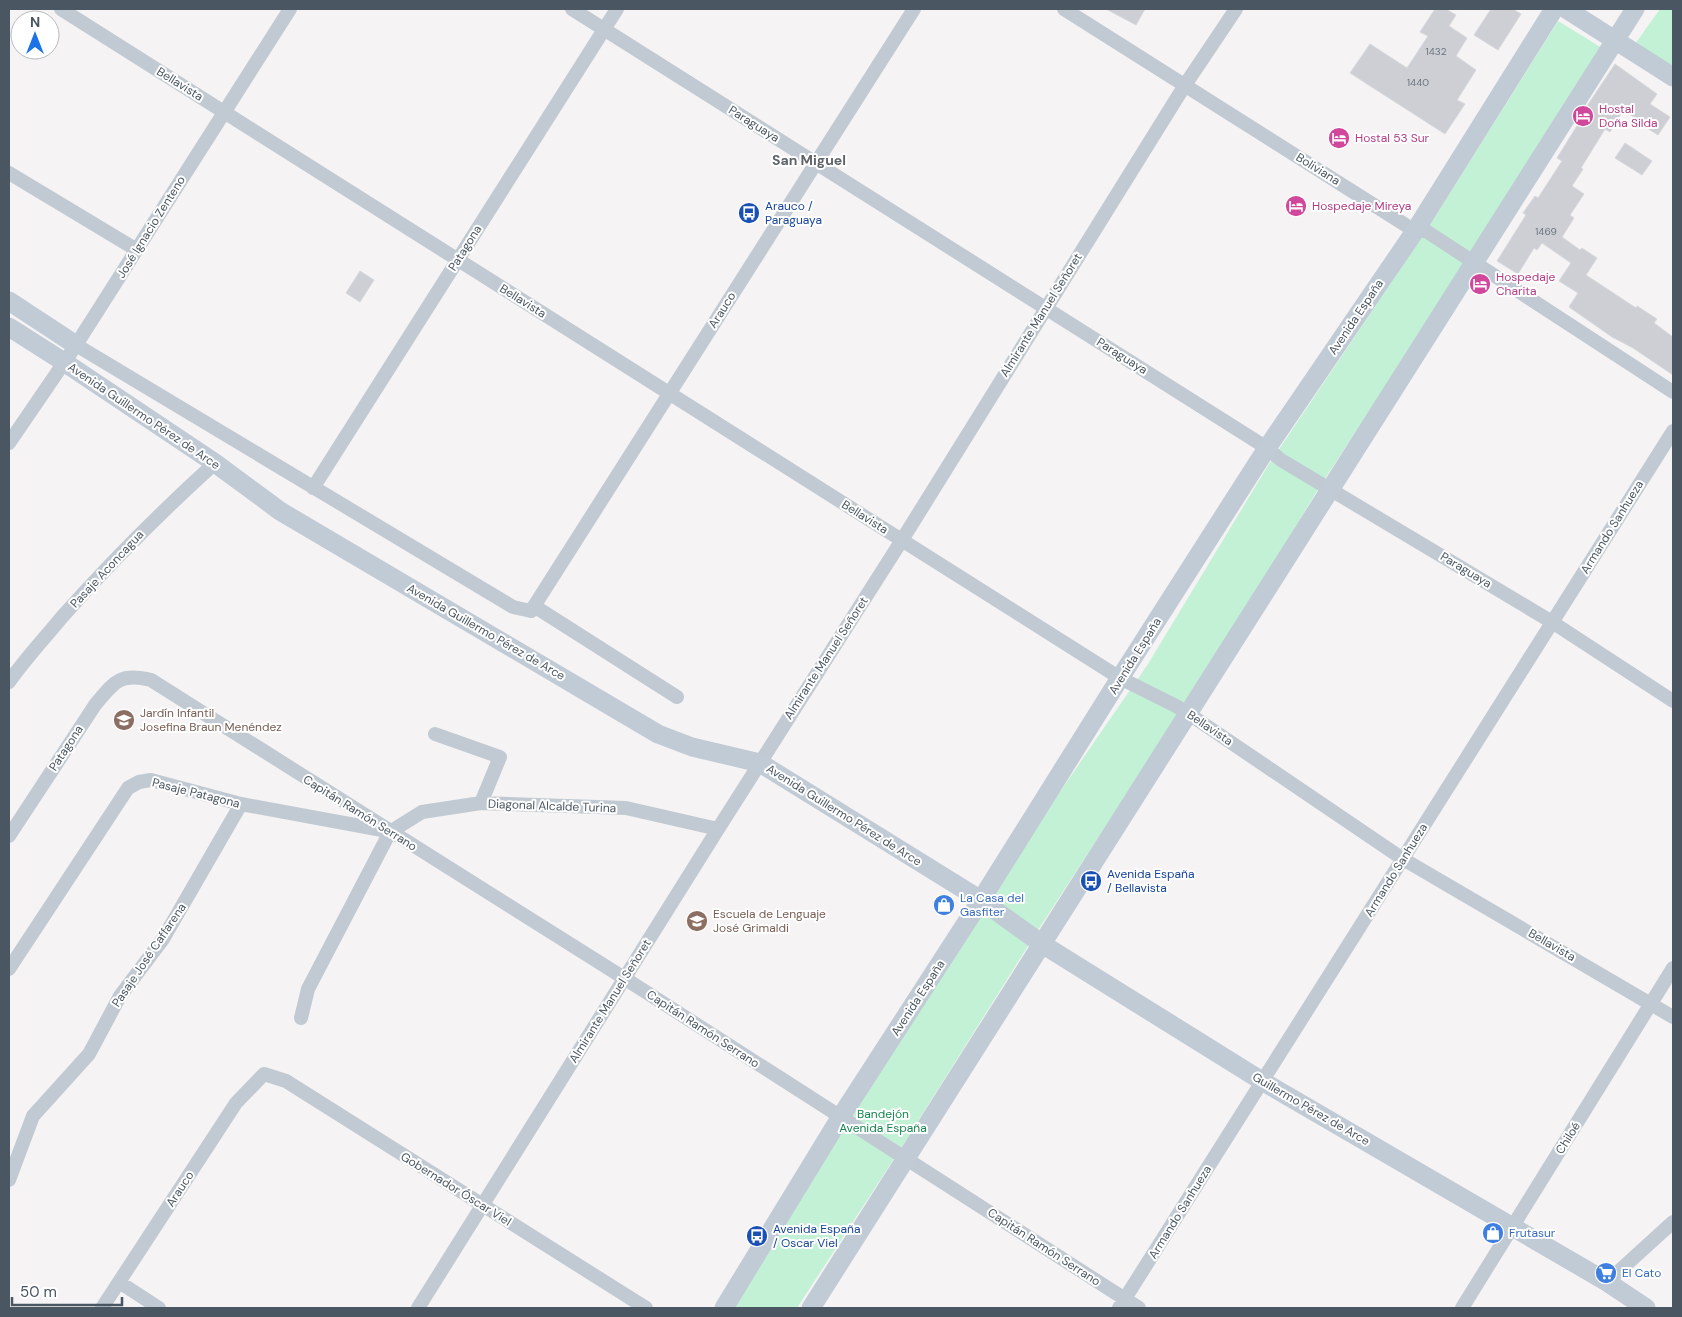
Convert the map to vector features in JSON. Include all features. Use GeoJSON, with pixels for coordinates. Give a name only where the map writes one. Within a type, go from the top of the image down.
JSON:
{"type":"FeatureCollection","features":[{"type":"Feature","properties":{"kind":"main road","name":"Avenida España"},"geometry":{"type":"LineString","coordinates":[[724,1308],[840,1118],[981,900],[1120,678],[1267,448],[1415,230],[1554,9]]}},
{"type":"Feature","properties":{"kind":"main road"},"geometry":{"type":"LineString","coordinates":[[1566,9],[1673,77]]}},
{"type":"Feature","properties":{"kind":"main road"},"geometry":{"type":"LineString","coordinates":[[811,1308],[1635,9]]}},
{"type":"Feature","properties":{"kind":"main road","name":"Avenida Guillermo Pérez de Arce"},"geometry":{"type":"LineString","coordinates":[[9,301],[76,345]]}},
{"type":"Feature","properties":{"kind":"main road","name":"Avenida Guillermo Pérez de Arce"},"geometry":{"type":"LineString","coordinates":[[9,327],[215,463],[280,511],[658,734],[692,747],[760,763],[981,900]]}},
{"type":"Feature","properties":{"kind":"main road","name":"Guillermo Pérez de Arce"},"geometry":{"type":"LineString","coordinates":[[981,900],[1042,944],[1262,1081],[1608,1282],[1646,1308]]}},
{"type":"Feature","properties":{"kind":"street","name":"Bellavista"},"geometry":{"type":"LineString","coordinates":[[61,9],[1120,678],[1176,706],[1403,859],[1673,1017]]}},
{"type":"Feature","properties":{"kind":"street","name":"José Ignacio Zenteno"},"geometry":{"type":"LineString","coordinates":[[9,443],[76,345],[290,9]]}},
{"type":"Feature","properties":{"kind":"street","name":"Paraguaya"},"geometry":{"type":"LineString","coordinates":[[572,9],[1267,448],[1281,460],[1552,622],[1673,701]]}},
{"type":"Feature","properties":{"kind":"street","name":"Patagona"},"geometry":{"type":"LineString","coordinates":[[313,488],[617,9]]}},
{"type":"Feature","properties":{"kind":"street","name":"Arauco"},"geometry":{"type":"LineString","coordinates":[[532,609],[914,9]]}},
{"type":"Feature","properties":{"kind":"street","name":"Boliviana"},"geometry":{"type":"LineString","coordinates":[[1064,9],[1415,230],[1426,231],[1673,392]]}},
{"type":"Feature","properties":{"kind":"street","name":"Almirante Manuel Señoret"},"geometry":{"type":"LineString","coordinates":[[418,1308],[624,978],[902,540],[1185,85],[1236,9]]}},
{"type":"Feature","properties":{"kind":"street"},"geometry":{"type":"LineString","coordinates":[[9,173],[137,250]]}},
{"type":"Feature","properties":{"kind":"street","name":"Avenida Guillermo Pérez de Arce"},"geometry":{"type":"LineString","coordinates":[[76,345],[513,607],[532,609],[677,697]]}},
{"type":"Feature","properties":{"kind":"street","name":"Armando Sanhueza"},"geometry":{"type":"LineString","coordinates":[[1122,1304],[1673,432]]}},
{"type":"Feature","properties":{"kind":"street","name":"Pasaje Aconcagua"},"geometry":{"type":"LineString","coordinates":[[9,682],[22,663],[99,575],[163,510],[215,463]]}},
{"type":"Feature","properties":{"kind":"street","name":"Patagona"},"geometry":{"type":"LineString","coordinates":[[9,836],[95,704],[110,687],[124,678],[136,676]]}},
{"type":"Feature","properties":{"kind":"street","name":"Capitán Ramón Serrano"},"geometry":{"type":"LineString","coordinates":[[136,676],[151,680],[624,978],[906,1159],[1122,1304],[1139,1308]]}},
{"type":"Feature","properties":{"kind":"street"},"geometry":{"type":"LineString","coordinates":[[435,734],[500,757],[481,803]]}},
{"type":"Feature","properties":{"kind":"street","name":"Pasaje Patagona"},"geometry":{"type":"LineString","coordinates":[[9,969],[128,788],[140,782],[151,780],[241,804],[390,832]]}},
{"type":"Feature","properties":{"kind":"street","name":"Diagonal Alcalde Turina"},"geometry":{"type":"LineString","coordinates":[[390,832],[422,812],[481,803],[626,808],[718,829]]}},
{"type":"Feature","properties":{"kind":"street","name":"Pasaje José Caffarena"},"geometry":{"type":"LineString","coordinates":[[9,1180],[33,1116],[89,1054],[120,996],[163,939],[241,804]]}},
{"type":"Feature","properties":{"kind":"street"},"geometry":{"type":"LineString","coordinates":[[302,1018],[308,989],[390,832]]}},
{"type":"Feature","properties":{"kind":"street","name":"Chiloé"},"geometry":{"type":"LineString","coordinates":[[1462,1308],[1673,968]]}},
{"type":"Feature","properties":{"kind":"street","name":"Arauco"},"geometry":{"type":"LineString","coordinates":[[102,1308],[236,1103],[264,1074]]}},
{"type":"Feature","properties":{"kind":"street","name":"Gobernador Óscar Viel"},"geometry":{"type":"LineString","coordinates":[[264,1074],[286,1081],[646,1308]]}},
{"type":"Feature","properties":{"kind":"street"},"geometry":{"type":"LineString","coordinates":[[1608,1282],[1673,1222]]}},
{"type":"Feature","properties":{"kind":"street"},"geometry":{"type":"LineString","coordinates":[[119,1282],[159,1308]]}},
{"type":"Feature","properties":{"kind":"green space"},"geometry":{"type":"Polygon","coordinates":[[[1660,9],[1673,9],[1673,68],[1635,44],[1660,9]]]}},
{"type":"Feature","properties":{"kind":"green space","name":"Bandejón Avenida España"},"geometry":{"type":"Polygon","coordinates":[[[1558,21],[1602,48],[1468,261],[1322,483],[1220,651],[1038,930],[908,1137],[797,1308],[729,1308],[984,902],[1148,664],[1269,464],[1426,231],[1558,21]]]}},
{"type":"Feature","properties":{"kind":"building"},"geometry":{"type":"Polygon","coordinates":[[[1106,9],[1145,9],[1136,25],[1106,9]]]}},
{"type":"Feature","properties":{"kind":"building"},"geometry":{"type":"Polygon","coordinates":[[[1435,9],[1446,9],[1456,15],[1449,26],[1467,38],[1456,56],[1476,70],[1457,100],[1465,104],[1445,134],[1350,73],[1370,44],[1407,68],[1428,36],[1420,32],[1435,9]]]}},
{"type":"Feature","properties":{"kind":"building"},"geometry":{"type":"Polygon","coordinates":[[[1491,9],[1513,9],[1521,14],[1498,50],[1474,35],[1491,9]]]}},
{"type":"Feature","properties":{"kind":"building"},"geometry":{"type":"Polygon","coordinates":[[[1615,64],[1657,94],[1650,104],[1670,117],[1658,135],[1647,128],[1648,126],[1623,110],[1610,132],[1605,129],[1572,186],[1584,194],[1570,215],[1574,218],[1562,237],[1580,250],[1582,248],[1597,258],[1586,275],[1636,308],[1637,306],[1657,319],[1654,323],[1673,337],[1673,375],[1633,348],[1612,337],[1569,307],[1578,293],[1559,281],[1571,263],[1542,243],[1537,250],[1534,248],[1518,274],[1497,261],[1526,215],[1523,213],[1535,196],[1538,198],[1562,161],[1557,158],[1583,116],[1581,115],[1615,64]]]}},
{"type":"Feature","properties":{"kind":"building"},"geometry":{"type":"Polygon","coordinates":[[[1625,143],[1652,161],[1642,175],[1615,158],[1625,143]]]}},
{"type":"Feature","properties":{"kind":"building"},"geometry":{"type":"Polygon","coordinates":[[[360,271],[374,280],[360,302],[346,293],[360,271]]]}},
{"type":"Feature","properties":{"kind":"place","name":"Hostal Doña Silda"},"geometry":{"type":"Point","coordinates":[1583,116]}},
{"type":"Feature","properties":{"kind":"place","name":"Hostal 53 Sur"},"geometry":{"type":"Point","coordinates":[1339,138]}},
{"type":"Feature","properties":{"kind":"place","name":"Hospedaje Mireya"},"geometry":{"type":"Point","coordinates":[1296,206]}},
{"type":"Feature","properties":{"kind":"place","name":"Arauco / Paraguaya"},"geometry":{"type":"Point","coordinates":[749,213]}},
{"type":"Feature","properties":{"kind":"place","name":"Hospedaje Charita"},"geometry":{"type":"Point","coordinates":[1480,284]}},
{"type":"Feature","properties":{"kind":"place","name":"Jardín Infantil Josefina Braun Menéndez"},"geometry":{"type":"Point","coordinates":[124,720]}},
{"type":"Feature","properties":{"kind":"place","name":"Avenida España / Bellavista"},"geometry":{"type":"Point","coordinates":[1091,881]}},
{"type":"Feature","properties":{"kind":"place","name":"La Casa del Gasfiter"},"geometry":{"type":"Point","coordinates":[944,905]}},
{"type":"Feature","properties":{"kind":"place","name":"Escuela de Lenguaje José Grimaldi"},"geometry":{"type":"Point","coordinates":[697,921]}},
{"type":"Feature","properties":{"kind":"place","name":"Frutasur"},"geometry":{"type":"Point","coordinates":[1493,1233]}},
{"type":"Feature","properties":{"kind":"place","name":"Avenida España / Oscar Viel"},"geometry":{"type":"Point","coordinates":[757,1236]}},
{"type":"Feature","properties":{"kind":"place","name":"El Cato"},"geometry":{"type":"Point","coordinates":[1606,1273]}},
{"type":"Feature","properties":{"kind":"district","name":"San Miguel"},"geometry":{"type":"Point","coordinates":[809,160]}}]}
